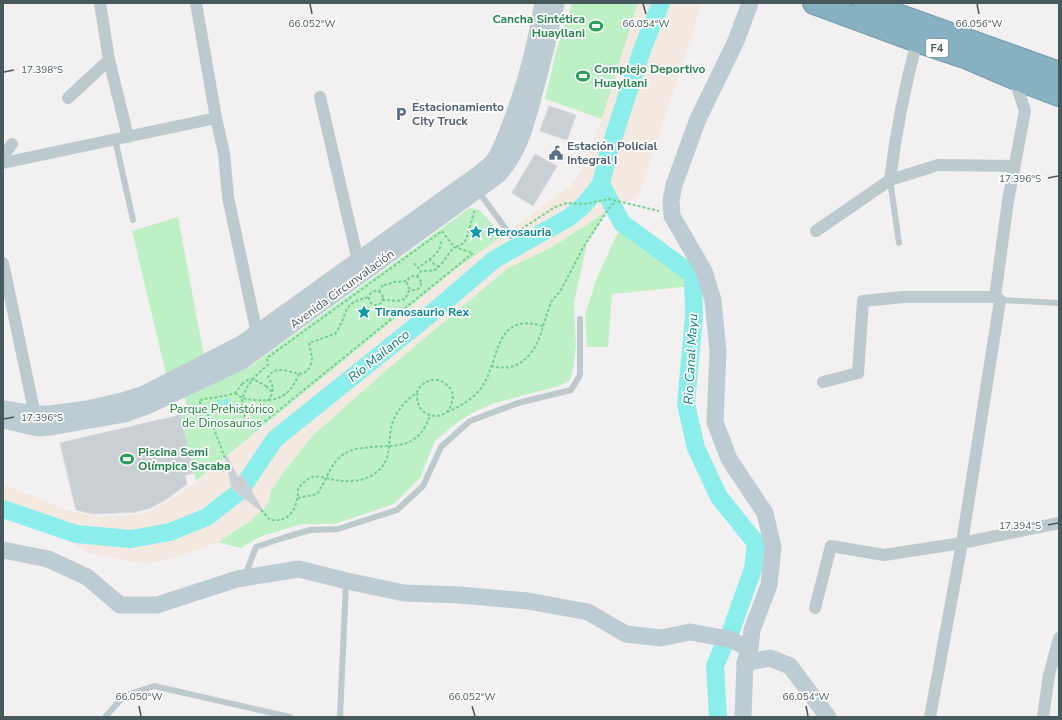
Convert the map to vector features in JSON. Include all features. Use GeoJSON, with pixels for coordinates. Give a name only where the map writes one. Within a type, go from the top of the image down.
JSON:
{"type":"FeatureCollection","features":[{"type":"Feature","properties":{"kind":"highway","name":"F4"},"geometry":{"type":"LineString","coordinates":[[814,3],[965,57],[1059,95]]}},
{"type":"Feature","properties":{"kind":"highway","name":"F4"},"geometry":{"type":"LineString","coordinates":[[864,3],[972,41],[1059,74]]}},
{"type":"Feature","properties":{"kind":"highway","name":"F4"},"geometry":{"type":"LineString","coordinates":[[972,41],[1059,67]]}},
{"type":"Feature","properties":{"kind":"highway","name":"F4"},"geometry":{"type":"LineString","coordinates":[[972,41],[1009,60],[1059,80]]}},
{"type":"Feature","properties":{"kind":"street"},"geometry":{"type":"LineString","coordinates":[[100,3],[109,60],[128,136]]}},
{"type":"Feature","properties":{"kind":"street"},"geometry":{"type":"LineString","coordinates":[[196,3],[216,118],[224,153],[228,197],[261,339]]}},
{"type":"Feature","properties":{"kind":"street","name":"Avenida Circunvalación"},"geometry":{"type":"LineString","coordinates":[[261,339],[358,261],[473,185],[498,175],[506,167],[520,102],[540,22],[543,3]]}},
{"type":"Feature","properties":{"kind":"street","name":"Avenida Circunvalación"},"geometry":{"type":"LineString","coordinates":[[513,138],[547,46],[556,3]]}},
{"type":"Feature","properties":{"kind":"street"},"geometry":{"type":"LineString","coordinates":[[743,717],[748,655],[752,630],[770,585],[773,547],[765,513],[729,459],[715,422],[718,351],[712,300],[704,271],[672,216],[671,200],[674,185],[698,119],[736,41],[750,3]]}},
{"type":"Feature","properties":{"kind":"street"},"geometry":{"type":"LineString","coordinates":[[890,180],[897,127],[907,78],[917,41]]}},
{"type":"Feature","properties":{"kind":"street"},"geometry":{"type":"LineString","coordinates":[[68,98],[109,60]]}},
{"type":"Feature","properties":{"kind":"street"},"geometry":{"type":"LineString","coordinates":[[930,717],[962,543],[998,298],[1008,201],[1024,111],[1014,78]]}},
{"type":"Feature","properties":{"kind":"street"},"geometry":{"type":"LineString","coordinates":[[320,97],[358,261]]}},
{"type":"Feature","properties":{"kind":"street"},"geometry":{"type":"LineString","coordinates":[[3,163],[216,118]]}},
{"type":"Feature","properties":{"kind":"street"},"geometry":{"type":"LineString","coordinates":[[3,156],[12,144]]}},
{"type":"Feature","properties":{"kind":"street"},"geometry":{"type":"LineString","coordinates":[[816,231],[890,180],[938,165],[1014,166]]}},
{"type":"Feature","properties":{"kind":"street","name":"Avenida Circunvalación"},"geometry":{"type":"LineString","coordinates":[[3,420],[36,421],[49,414],[87,409],[172,387],[243,343],[261,339],[473,185]]}},
{"type":"Feature","properties":{"kind":"street"},"geometry":{"type":"LineString","coordinates":[[3,263],[36,421]]}},
{"type":"Feature","properties":{"kind":"street"},"geometry":{"type":"LineString","coordinates":[[823,382],[858,373],[863,301],[904,297],[998,298]]}},
{"type":"Feature","properties":{"kind":"street","name":"Avenida Circunvalación"},"geometry":{"type":"LineString","coordinates":[[3,409],[36,421]]}},
{"type":"Feature","properties":{"kind":"street"},"geometry":{"type":"LineString","coordinates":[[814,608],[831,546],[884,555],[962,543],[1059,523]]}},
{"type":"Feature","properties":{"kind":"street"},"geometry":{"type":"LineString","coordinates":[[3,550],[48,559],[87,577],[120,605],[158,605],[245,577],[298,569],[404,593],[460,594],[528,601],[588,612],[626,634],[661,638],[690,632],[728,639],[748,655],[770,658],[790,666],[828,717]]}},
{"type":"Feature","properties":{"kind":"street"},"geometry":{"type":"LineString","coordinates":[[1043,717],[1049,675],[1059,638]]}},
{"type":"Feature","properties":{"kind":"lane"},"geometry":{"type":"LineString","coordinates":[[115,140],[133,220]]}},
{"type":"Feature","properties":{"kind":"lane"},"geometry":{"type":"LineString","coordinates":[[890,180],[899,243]]}},
{"type":"Feature","properties":{"kind":"lane"},"geometry":{"type":"LineString","coordinates":[[473,185],[512,236]]}},
{"type":"Feature","properties":{"kind":"lane"},"geometry":{"type":"LineString","coordinates":[[998,298],[1059,303]]}},
{"type":"Feature","properties":{"kind":"lane"},"geometry":{"type":"LineString","coordinates":[[245,577],[256,547],[310,530],[338,529],[397,510],[423,486],[441,447],[470,421],[518,403],[571,390],[580,376],[580,319]]}},
{"type":"Feature","properties":{"kind":"lane"},"geometry":{"type":"LineString","coordinates":[[340,717],[346,581]]}},
{"type":"Feature","properties":{"kind":"lane"},"geometry":{"type":"LineString","coordinates":[[105,717],[124,696],[154,686],[290,717]]}},
{"type":"Feature","properties":{"kind":"path"},"geometry":{"type":"LineString","coordinates":[[512,236],[555,207],[567,203],[585,204],[609,199],[659,211],[672,216]]}},
{"type":"Feature","properties":{"kind":"path"},"geometry":{"type":"LineString","coordinates":[[492,366],[499,368],[509,367],[520,363],[529,356],[536,347],[551,302],[561,290],[584,246],[616,200]]}},
{"type":"Feature","properties":{"kind":"path"},"geometry":{"type":"LineString","coordinates":[[379,292],[383,284],[386,285],[394,282],[408,281],[412,277],[417,277],[421,271],[434,270],[440,267],[443,261],[455,248],[464,243],[475,209]]}},
{"type":"Feature","properties":{"kind":"path"},"geometry":{"type":"LineString","coordinates":[[346,300],[267,358],[268,364],[250,382],[242,399],[242,409],[247,421],[252,427],[258,428],[473,253],[455,248],[442,231]]}},
{"type":"Feature","properties":{"kind":"path"},"geometry":{"type":"LineString","coordinates":[[414,263],[418,268],[435,255],[440,248],[441,241]]}},
{"type":"Feature","properties":{"kind":"path"},"geometry":{"type":"LineString","coordinates":[[429,259],[440,267]]}},
{"type":"Feature","properties":{"kind":"path"},"geometry":{"type":"LineString","coordinates":[[410,289],[414,290],[420,286],[420,280],[417,277]]}},
{"type":"Feature","properties":{"kind":"path"},"geometry":{"type":"LineString","coordinates":[[369,297],[370,301],[375,304],[382,300],[397,301],[405,299],[410,289],[408,286],[408,281]]}},
{"type":"Feature","properties":{"kind":"path"},"geometry":{"type":"LineString","coordinates":[[268,401],[273,393],[273,386],[268,377],[271,372],[276,370],[299,374],[306,372],[310,366],[312,358],[309,343],[335,334],[342,323],[347,308],[353,302],[369,297],[373,292],[379,292]]}},
{"type":"Feature","properties":{"kind":"path"},"geometry":{"type":"LineString","coordinates":[[379,292],[382,296],[382,300]]}},
{"type":"Feature","properties":{"kind":"path"},"geometry":{"type":"LineString","coordinates":[[418,391],[416,397],[420,409],[430,416],[436,416],[457,408],[481,388],[492,366],[496,349],[503,336],[509,330],[516,325],[527,323],[543,326]]}},
{"type":"Feature","properties":{"kind":"path"},"geometry":{"type":"LineString","coordinates":[[235,393],[242,399],[268,401],[285,395],[299,374]]}},
{"type":"Feature","properties":{"kind":"path"},"geometry":{"type":"LineString","coordinates":[[225,458],[209,416],[202,409],[199,400],[235,393],[242,384],[249,380],[257,381],[266,386],[273,393]]}},
{"type":"Feature","properties":{"kind":"path"},"geometry":{"type":"LineString","coordinates":[[261,510],[270,520],[286,518],[294,510],[298,498],[298,489],[311,477],[319,476],[337,480],[353,481],[372,475],[381,468],[387,460],[393,420],[398,411],[421,386],[432,380],[443,382],[448,385],[453,396],[451,407],[442,414]]}},
{"type":"Feature","properties":{"kind":"path"},"geometry":{"type":"LineString","coordinates":[[298,498],[317,494],[326,478],[328,471],[339,458],[350,451],[362,448],[400,446],[410,443],[420,434],[430,416]]}},
{"type":"Feature","properties":{"kind":"green space","name":"Complejo Deportivo Huayllani"},"geometry":{"type":"Polygon","coordinates":[[[572,3],[638,3],[602,119],[545,99],[556,52],[572,3]]]}},
{"type":"Feature","properties":{"kind":"green space","name":"Parque Prehistórico de Dinosaurios"},"geometry":{"type":"Polygon","coordinates":[[[470,208],[480,210],[503,236],[454,271],[196,481],[180,415],[188,413],[184,395],[251,366],[470,208]]]}},
{"type":"Feature","properties":{"kind":"green space"},"geometry":{"type":"Polygon","coordinates":[[[607,211],[587,243],[574,303],[576,345],[573,370],[570,380],[559,386],[495,403],[472,413],[454,425],[435,441],[420,478],[394,504],[334,524],[302,524],[262,536],[240,548],[218,542],[251,520],[263,509],[268,503],[271,491],[282,474],[313,435],[391,366],[508,268],[552,247],[607,211]]]}},
{"type":"Feature","properties":{"kind":"green space"},"geometry":{"type":"Polygon","coordinates":[[[178,217],[204,356],[166,374],[132,231],[178,217]]]}},
{"type":"Feature","properties":{"kind":"green space"},"geometry":{"type":"Polygon","coordinates":[[[622,223],[693,275],[693,286],[612,294],[608,347],[587,347],[585,315],[597,278],[622,223]]]}},
{"type":"Feature","properties":{"kind":"sand"},"geometry":{"type":"Polygon","coordinates":[[[638,3],[702,3],[639,197],[607,211],[552,247],[508,268],[391,366],[313,435],[282,474],[271,491],[268,503],[251,520],[218,542],[176,557],[148,564],[88,553],[60,537],[3,517],[3,484],[69,511],[93,516],[125,516],[147,513],[171,500],[205,475],[454,271],[569,187],[581,172],[602,119],[638,3]]]}},
{"type":"Feature","properties":{"kind":"water"},"geometry":{"type":"Polygon","coordinates":[[[227,397],[230,402],[228,405],[229,406],[236,403],[232,409],[238,410],[234,415],[226,412],[217,402],[218,399],[222,401],[222,404],[224,404],[227,397]]]}},
{"type":"Feature","properties":{"kind":"building"},"geometry":{"type":"Polygon","coordinates":[[[549,106],[576,115],[567,140],[540,131],[549,106]]]}},
{"type":"Feature","properties":{"kind":"building"},"geometry":{"type":"Polygon","coordinates":[[[535,154],[557,166],[533,206],[512,193],[535,154]]]}},
{"type":"Feature","properties":{"kind":"building","name":"Piscina Semi Olímpica Sacaba"},"geometry":{"type":"Polygon","coordinates":[[[180,415],[194,473],[185,475],[187,484],[167,499],[150,508],[136,512],[94,514],[76,510],[60,443],[180,415]]]}},
{"type":"Feature","properties":{"kind":"building"},"geometry":{"type":"Polygon","coordinates":[[[227,456],[238,477],[242,475],[265,514],[232,489],[225,457],[227,456]]]}},
{"type":"Feature","properties":{"kind":"waterway","name":"Río Mailanco"},"geometry":{"type":"LineString","coordinates":[[3,509],[76,534],[131,539],[170,532],[207,517],[240,491],[275,439],[432,313],[495,259],[570,217],[585,204],[601,184],[608,154],[642,50],[661,3]]}},
{"type":"Feature","properties":{"kind":"waterway","name":"Rio Canal Mayu"},"geometry":{"type":"LineString","coordinates":[[601,184],[622,223],[693,275],[694,316],[686,404],[696,448],[719,497],[756,543],[753,569],[728,639],[715,666],[718,717]]}},
{"type":"Feature","properties":{"kind":"place","name":"Cancha Sintética Huayllani"},"geometry":{"type":"Point","coordinates":[596,26]}},
{"type":"Feature","properties":{"kind":"place","name":"Complejo Deportivo Huayllani"},"geometry":{"type":"Point","coordinates":[583,76]}},
{"type":"Feature","properties":{"kind":"place","name":"Estacionamiento City Truck"},"geometry":{"type":"Point","coordinates":[401,114]}},
{"type":"Feature","properties":{"kind":"place","name":"Estación Policial Integral I"},"geometry":{"type":"Point","coordinates":[556,153]}},
{"type":"Feature","properties":{"kind":"place","name":"Pterosauria"},"geometry":{"type":"Point","coordinates":[476,232]}},
{"type":"Feature","properties":{"kind":"place","name":"Tiranosaurio Rex"},"geometry":{"type":"Point","coordinates":[364,312]}},
{"type":"Feature","properties":{"kind":"place","name":"Piscina Semi Olímpica Sacaba"},"geometry":{"type":"Point","coordinates":[127,459]}}]}
